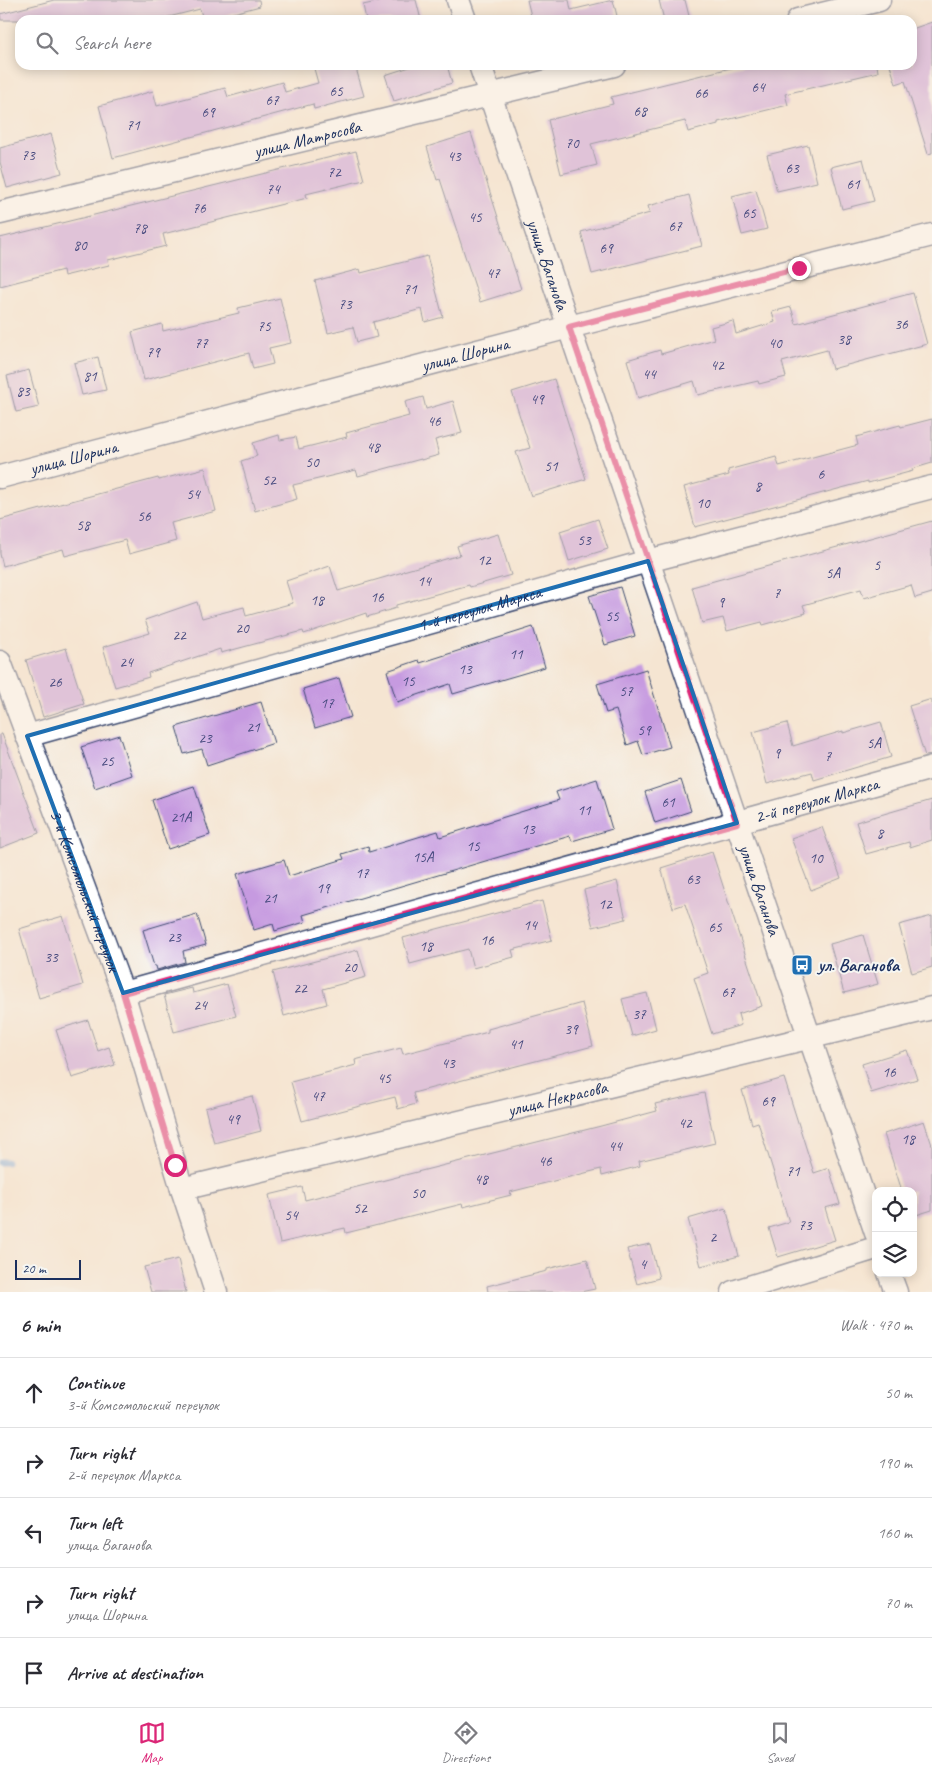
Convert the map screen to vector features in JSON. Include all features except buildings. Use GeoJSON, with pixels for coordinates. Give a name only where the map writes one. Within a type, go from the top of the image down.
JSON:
{"type":"FeatureCollection","features":[{"type":"Feature","properties":{"kind":"street"},"geometry":{"type":"LineString","coordinates":[[458,0],[463,15]]}},
{"type":"Feature","properties":{"kind":"street"},"geometry":{"type":"LineString","coordinates":[[818,15],[880,0]]}},
{"type":"Feature","properties":{"kind":"street","name":"улица Ваганова"},"geometry":{"type":"LineString","coordinates":[[482,70],[875,1232]]}},
{"type":"Feature","properties":{"kind":"street","name":"улица Матросова"},"geometry":{"type":"LineString","coordinates":[[0,213],[593,70]]}},
{"type":"Feature","properties":{"kind":"street","name":"улица Шорина"},"geometry":{"type":"LineString","coordinates":[[0,477],[569,327],[932,235]]}},
{"type":"Feature","properties":{"kind":"street","name":"1-й переулок Маркса"},"geometry":{"type":"LineString","coordinates":[[27,736],[648,561],[932,487]]}},
{"type":"Feature","properties":{"kind":"street","name":"3-й Комсомольский переулок"},"geometry":{"type":"LineString","coordinates":[[0,662],[123,993],[182,1190],[216,1292]]}},
{"type":"Feature","properties":{"kind":"street","name":"2-й переулок Маркса"},"geometry":{"type":"LineString","coordinates":[[123,993],[932,768]]}},
{"type":"Feature","properties":{"kind":"street","name":"улица Некрасова"},"geometry":{"type":"LineString","coordinates":[[182,1190],[932,1008]]}},
{"type":"Feature","properties":{"kind":"street"},"geometry":{"type":"LineString","coordinates":[[733,1292],[872,1249]]}},
{"type":"Feature","properties":{"kind":"street"},"geometry":{"type":"LineString","coordinates":[[890,1277],[896,1292]]}},
{"type":"Feature","properties":{"kind":"highlighted area"},"geometry":{"type":"Polygon","coordinates":[[[648,561],[737,823],[123,993],[27,736],[648,561]]]}},
{"type":"Feature","properties":{"kind":"waterway"},"geometry":{"type":"LineString","coordinates":[[0,1162],[6,1162]]}},
{"type":"Feature","properties":{"kind":"place","name":"ул. Ваганова"},"geometry":{"type":"Point","coordinates":[802,965]}},
{"type":"Feature","properties":{"kind":"route"},"geometry":{"type":"LineString","coordinates":[[175,1165],[123,993],[737,823],[569,327],[799,268]]}}]}
